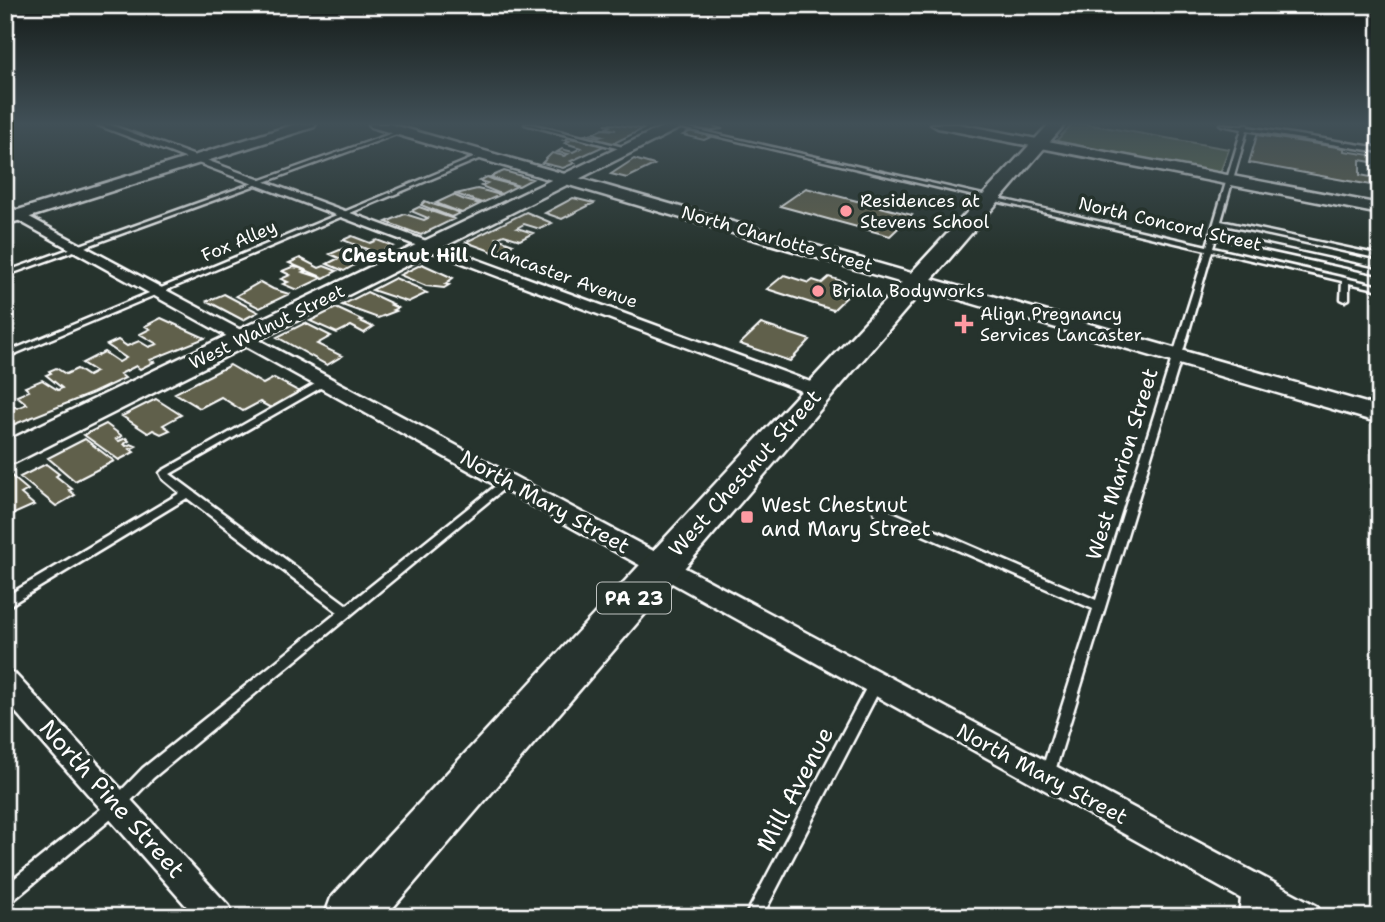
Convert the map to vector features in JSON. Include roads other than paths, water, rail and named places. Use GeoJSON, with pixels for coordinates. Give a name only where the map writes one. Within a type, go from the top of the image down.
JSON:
{"type":"FeatureCollection","features":[{"type":"Feature","properties":{"kind":"main road"},"geometry":{"type":"LineString","coordinates":[[10,215],[171,167]]}},
{"type":"Feature","properties":{"kind":"main road","name":"North Charlotte Street"},"geometry":{"type":"LineString","coordinates":[[527,167],[1380,415]]}},
{"type":"Feature","properties":{"kind":"main road","name":"West Walnut Street"},"geometry":{"type":"LineString","coordinates":[[5,456],[592,167]]}},
{"type":"Feature","properties":{"kind":"main road","name":"West Chestnut Street"},"geometry":{"type":"LineString","coordinates":[[350,917],[1019,167]]}},
{"type":"Feature","properties":{"kind":"main road"},"geometry":{"type":"LineString","coordinates":[[1163,167],[1380,209]]}},
{"type":"Feature","properties":{"kind":"street","name":"Lancaster Avenue"},"geometry":{"type":"LineString","coordinates":[[215,167],[818,391]]}},
{"type":"Feature","properties":{"kind":"street","name":"North Mary Street"},"geometry":{"type":"LineString","coordinates":[[10,215],[79,248],[1306,917]]}},
{"type":"Feature","properties":{"kind":"street","name":"North Pine Street"},"geometry":{"type":"LineString","coordinates":[[5,681],[218,917]]}},
{"type":"Feature","properties":{"kind":"lane"},"geometry":{"type":"LineString","coordinates":[[5,274],[303,167]]}},
{"type":"Feature","properties":{"kind":"lane","name":"Fox Alley"},"geometry":{"type":"LineString","coordinates":[[5,356],[456,167]]}},
{"type":"Feature","properties":{"kind":"lane","name":"North Concord Street"},"geometry":{"type":"LineString","coordinates":[[855,167],[1380,288]]}},
{"type":"Feature","properties":{"kind":"lane","name":"West Marion Street"},"geometry":{"type":"LineString","coordinates":[[1047,777],[1234,167]]}},
{"type":"Feature","properties":{"kind":"lane"},"geometry":{"type":"LineString","coordinates":[[1217,222],[1380,257]]}},
{"type":"Feature","properties":{"kind":"lane"},"geometry":{"type":"LineString","coordinates":[[1213,235],[1380,272]]}},
{"type":"Feature","properties":{"kind":"lane"},"geometry":{"type":"LineString","coordinates":[[1345,299],[1346,281]]}},
{"type":"Feature","properties":{"kind":"lane"},"geometry":{"type":"LineString","coordinates":[[324,382],[164,473],[346,611]]}},
{"type":"Feature","properties":{"kind":"lane"},"geometry":{"type":"LineString","coordinates":[[5,896],[117,805],[148,773],[506,482]]}},
{"type":"Feature","properties":{"kind":"lane"},"geometry":{"type":"LineString","coordinates":[[5,603],[188,493]]}},
{"type":"Feature","properties":{"kind":"lane"},"geometry":{"type":"LineString","coordinates":[[879,511],[1100,607]]}},
{"type":"Feature","properties":{"kind":"lane","name":"Mill Avenue"},"geometry":{"type":"LineString","coordinates":[[753,917],[876,683]]}},
{"type":"Feature","properties":{"kind":"lane"},"geometry":{"type":"LineString","coordinates":[[1247,917],[1250,886]]}},
{"type":"Feature","properties":{"kind":"place","name":"Residences at Stevens School"},"geometry":{"type":"Point","coordinates":[846,211]}},
{"type":"Feature","properties":{"kind":"place","name":"Briala Bodyworks"},"geometry":{"type":"Point","coordinates":[818,291]}},
{"type":"Feature","properties":{"kind":"place","name":"Align Pregnancy Services Lancaster"},"geometry":{"type":"Point","coordinates":[964,324]}},
{"type":"Feature","properties":{"kind":"place","name":"West Chestnut and Mary Street"},"geometry":{"type":"Point","coordinates":[747,517]}},
{"type":"Feature","properties":{"kind":"district","name":"Chestnut Hill"},"geometry":{"type":"Point","coordinates":[405,255]}}]}
